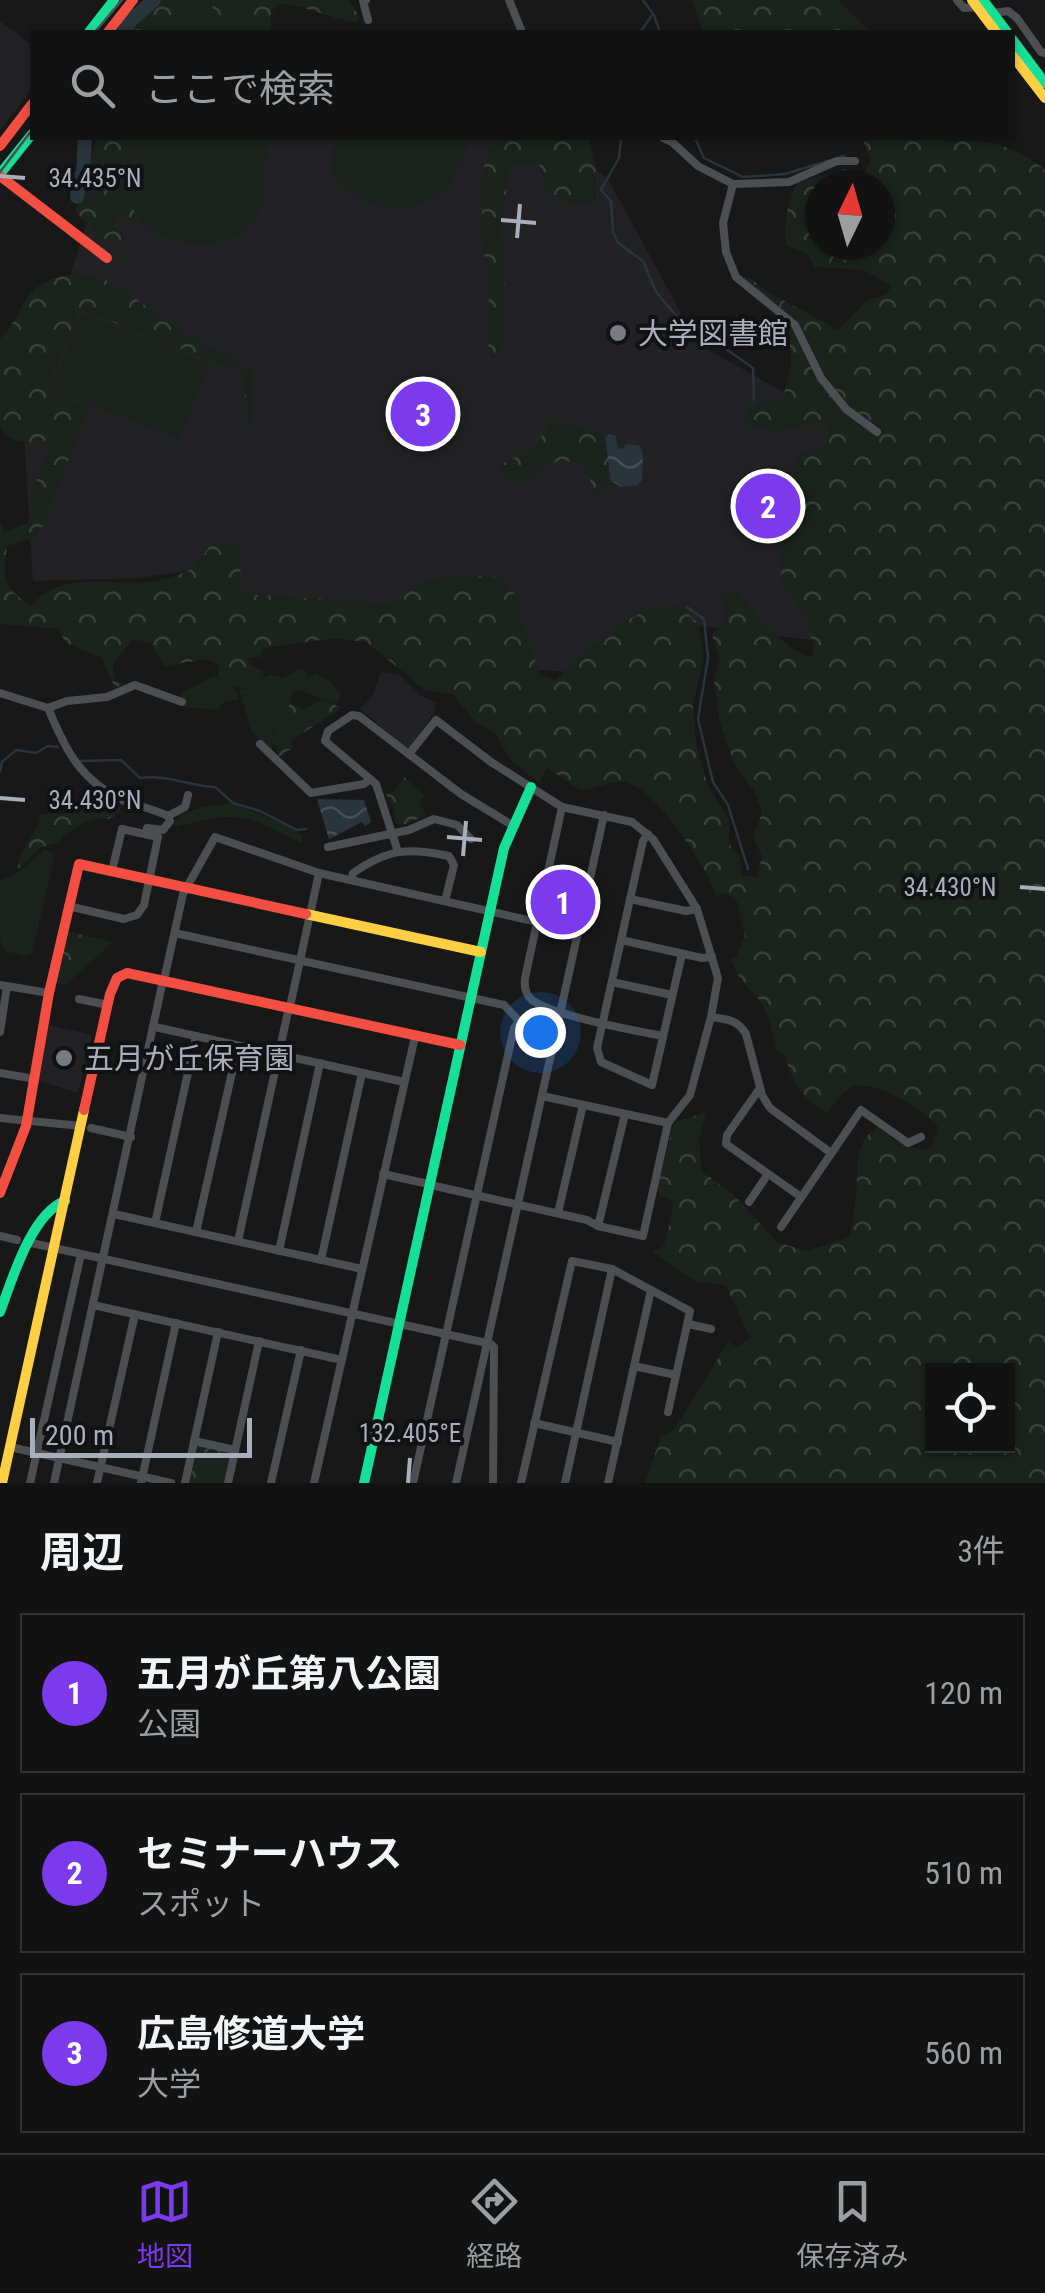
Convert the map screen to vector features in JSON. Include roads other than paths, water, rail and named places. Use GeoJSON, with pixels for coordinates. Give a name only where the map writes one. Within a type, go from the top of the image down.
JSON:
{"type":"FeatureCollection","features":[{"type":"Feature","properties":{"kind":"street"},"geometry":{"type":"LineString","coordinates":[[91,30],[114,0]]}},
{"type":"Feature","properties":{"kind":"street"},"geometry":{"type":"LineString","coordinates":[[110,30],[132,0]]}},
{"type":"Feature","properties":{"kind":"street"},"geometry":{"type":"LineString","coordinates":[[366,0],[363,1],[368,20]]}},
{"type":"Feature","properties":{"kind":"street"},"geometry":{"type":"LineString","coordinates":[[509,0],[521,30]]}},
{"type":"Feature","properties":{"kind":"street"},"geometry":{"type":"LineString","coordinates":[[956,0],[964,8],[977,2]]}},
{"type":"Feature","properties":{"kind":"street"},"geometry":{"type":"LineString","coordinates":[[977,2],[993,12],[1006,30]]}},
{"type":"Feature","properties":{"kind":"street"},"geometry":{"type":"LineString","coordinates":[[977,2],[995,30]]}},
{"type":"Feature","properties":{"kind":"street"},"geometry":{"type":"LineString","coordinates":[[993,12],[1008,11],[1017,18],[1045,53]]}},
{"type":"Feature","properties":{"kind":"street"},"geometry":{"type":"LineString","coordinates":[[1015,44],[1045,83]]}},
{"type":"Feature","properties":{"kind":"street"},"geometry":{"type":"LineString","coordinates":[[1015,58],[1045,98]]}},
{"type":"Feature","properties":{"kind":"street"},"geometry":{"type":"LineString","coordinates":[[0,146],[30,107]]}},
{"type":"Feature","properties":{"kind":"street"},"geometry":{"type":"LineString","coordinates":[[30,137],[0,175],[107,258]]}},
{"type":"Feature","properties":{"kind":"street"},"geometry":{"type":"LineString","coordinates":[[668,140],[698,166],[733,184],[789,182],[837,161],[855,161]]}},
{"type":"Feature","properties":{"kind":"street"},"geometry":{"type":"LineString","coordinates":[[733,184],[723,223],[726,252],[736,277],[795,325],[821,378],[846,409],[877,432]]}},
{"type":"Feature","properties":{"kind":"street"},"geometry":{"type":"LineString","coordinates":[[0,693],[48,708],[67,701],[107,697],[134,686],[182,702]]}},
{"type":"Feature","properties":{"kind":"street"},"geometry":{"type":"LineString","coordinates":[[48,708],[86,778],[127,802],[168,816],[185,807],[188,795]]}},
{"type":"Feature","properties":{"kind":"street"},"geometry":{"type":"LineString","coordinates":[[398,852],[376,784],[325,742],[328,732],[352,715],[460,794],[512,824]]}},
{"type":"Feature","properties":{"kind":"street"},"geometry":{"type":"LineString","coordinates":[[409,754],[436,720],[562,807],[632,822],[648,834],[697,909],[718,978],[690,1095],[668,1123],[643,1236],[435,1186]]}},
{"type":"Feature","properties":{"kind":"street"},"geometry":{"type":"LineString","coordinates":[[260,744],[311,793],[364,784],[370,779]]}},
{"type":"Feature","properties":{"kind":"street"},"geometry":{"type":"LineString","coordinates":[[364,1483],[490,911],[512,824],[531,786]]}},
{"type":"Feature","properties":{"kind":"street"},"geometry":{"type":"LineString","coordinates":[[562,807],[525,978],[526,991],[536,1002],[560,1011],[663,1036]]}},
{"type":"Feature","properties":{"kind":"street"},"geometry":{"type":"LineString","coordinates":[[456,1483],[604,815]]}},
{"type":"Feature","properties":{"kind":"street"},"geometry":{"type":"LineString","coordinates":[[146,834],[147,828],[162,830],[170,821],[168,816]]}},
{"type":"Feature","properties":{"kind":"street"},"geometry":{"type":"LineString","coordinates":[[328,847],[409,830],[434,818],[457,825],[471,839]]}},
{"type":"Feature","properties":{"kind":"street"},"geometry":{"type":"LineString","coordinates":[[68,906],[132,918],[143,908],[158,837],[122,829],[112,871]]}},
{"type":"Feature","properties":{"kind":"street"},"geometry":{"type":"LineString","coordinates":[[648,834],[643,841],[596,1050],[599,1060],[652,1085],[682,954]]}},
{"type":"Feature","properties":{"kind":"street"},"geometry":{"type":"LineString","coordinates":[[54,1483],[175,933],[186,888],[209,842],[215,837],[319,873],[537,922]]}},
{"type":"Feature","properties":{"kind":"street"},"geometry":{"type":"LineString","coordinates":[[351,880],[371,861],[412,848],[451,857],[454,865],[445,901]]}},
{"type":"Feature","properties":{"kind":"street"},"geometry":{"type":"LineString","coordinates":[[0,1193],[27,1120],[77,864],[481,952]]}},
{"type":"Feature","properties":{"kind":"street"},"geometry":{"type":"LineString","coordinates":[[238,1242],[319,873]]}},
{"type":"Feature","properties":{"kind":"street"},"geometry":{"type":"LineString","coordinates":[[630,899],[686,911],[697,909]]}},
{"type":"Feature","properties":{"kind":"street"},"geometry":{"type":"LineString","coordinates":[[175,933],[504,1005],[543,1046],[552,1049]]}},
{"type":"Feature","properties":{"kind":"street"},"geometry":{"type":"LineString","coordinates":[[621,940],[712,957]]}},
{"type":"Feature","properties":{"kind":"street"},"geometry":{"type":"LineString","coordinates":[[2,1483],[64,1201],[86,1127],[108,1005],[114,983],[121,975],[134,974],[163,983],[290,1004],[460,1045]]}},
{"type":"Feature","properties":{"kind":"street"},"geometry":{"type":"LineString","coordinates":[[612,982],[672,995]]}},
{"type":"Feature","properties":{"kind":"street"},"geometry":{"type":"LineString","coordinates":[[0,1032],[4,986],[49,993]]}},
{"type":"Feature","properties":{"kind":"street"},"geometry":{"type":"LineString","coordinates":[[79,999],[108,1005]]}},
{"type":"Feature","properties":{"kind":"street"},"geometry":{"type":"LineString","coordinates":[[711,1017],[735,1022],[743,1029],[765,1101],[831,1153]]}},
{"type":"Feature","properties":{"kind":"street"},"geometry":{"type":"LineString","coordinates":[[413,1483],[514,1028],[519,1022]]}},
{"type":"Feature","properties":{"kind":"street"},"geometry":{"type":"LineString","coordinates":[[155,1027],[404,1082]]}},
{"type":"Feature","properties":{"kind":"street"},"geometry":{"type":"LineString","coordinates":[[155,1223],[196,1036]]}},
{"type":"Feature","properties":{"kind":"street"},"geometry":{"type":"LineString","coordinates":[[314,1483],[414,1041]]}},
{"type":"Feature","properties":{"kind":"street"},"geometry":{"type":"LineString","coordinates":[[196,1232],[238,1046]]}},
{"type":"Feature","properties":{"kind":"street"},"geometry":{"type":"LineString","coordinates":[[280,1250],[320,1064]]}},
{"type":"Feature","properties":{"kind":"street"},"geometry":{"type":"LineString","coordinates":[[0,1073],[36,1079]]}},
{"type":"Feature","properties":{"kind":"street"},"geometry":{"type":"LineString","coordinates":[[321,1260],[362,1073]]}},
{"type":"Feature","properties":{"kind":"street"},"geometry":{"type":"LineString","coordinates":[[760,1088],[725,1140],[728,1146],[801,1196]]}},
{"type":"Feature","properties":{"kind":"street"},"geometry":{"type":"LineString","coordinates":[[542,1096],[668,1123]]}},
{"type":"Feature","properties":{"kind":"street"},"geometry":{"type":"LineString","coordinates":[[558,1214],[583,1105]]}},
{"type":"Feature","properties":{"kind":"street"},"geometry":{"type":"LineString","coordinates":[[782,1227],[862,1110],[908,1142],[921,1138]]}},
{"type":"Feature","properties":{"kind":"street"},"geometry":{"type":"LineString","coordinates":[[598,1226],[624,1114]]}},
{"type":"Feature","properties":{"kind":"street"},"geometry":{"type":"LineString","coordinates":[[0,1118],[86,1127],[130,1137]]}},
{"type":"Feature","properties":{"kind":"street"},"geometry":{"type":"LineString","coordinates":[[383,1174],[424,1183]]}},
{"type":"Feature","properties":{"kind":"street"},"geometry":{"type":"LineString","coordinates":[[748,1202],[768,1174]]}},
{"type":"Feature","properties":{"kind":"street"},"geometry":{"type":"LineString","coordinates":[[0,1312],[22,1241],[64,1201]]}},
{"type":"Feature","properties":{"kind":"street"},"geometry":{"type":"LineString","coordinates":[[114,1214],[362,1269]]}},
{"type":"Feature","properties":{"kind":"street"},"geometry":{"type":"LineString","coordinates":[[0,1236],[487,1343],[494,1347],[493,1483]]}},
{"type":"Feature","properties":{"kind":"street"},"geometry":{"type":"LineString","coordinates":[[30,1483],[81,1254]]}},
{"type":"Feature","properties":{"kind":"street"},"geometry":{"type":"LineString","coordinates":[[520,1483],[570,1264],[576,1260],[612,1269],[690,1311],[668,1412]]}},
{"type":"Feature","properties":{"kind":"street"},"geometry":{"type":"LineString","coordinates":[[565,1483],[612,1269]]}},
{"type":"Feature","properties":{"kind":"street"},"geometry":{"type":"LineString","coordinates":[[608,1483],[651,1290]]}},
{"type":"Feature","properties":{"kind":"street"},"geometry":{"type":"LineString","coordinates":[[93,1304],[342,1360]]}},
{"type":"Feature","properties":{"kind":"street"},"geometry":{"type":"LineString","coordinates":[[97,1483],[135,1314]]}},
{"type":"Feature","properties":{"kind":"street"},"geometry":{"type":"LineString","coordinates":[[142,1480],[176,1323]]}},
{"type":"Feature","properties":{"kind":"street"},"geometry":{"type":"LineString","coordinates":[[688,1324],[710,1329]]}},
{"type":"Feature","properties":{"kind":"street"},"geometry":{"type":"LineString","coordinates":[[184,1483],[218,1332]]}},
{"type":"Feature","properties":{"kind":"street"},"geometry":{"type":"LineString","coordinates":[[228,1483],[260,1341]]}},
{"type":"Feature","properties":{"kind":"street"},"geometry":{"type":"LineString","coordinates":[[271,1483],[300,1350]]}},
{"type":"Feature","properties":{"kind":"street"},"geometry":{"type":"LineString","coordinates":[[634,1366],[676,1375]]}},
{"type":"Feature","properties":{"kind":"street"},"geometry":{"type":"LineString","coordinates":[[534,1423],[618,1442]]}},
{"type":"Feature","properties":{"kind":"street"},"geometry":{"type":"LineString","coordinates":[[194,1440],[235,1450]]}},
{"type":"Feature","properties":{"kind":"street"},"geometry":{"type":"LineString","coordinates":[[10,1448],[142,1480],[171,1483]]}},
{"type":"Feature","properties":{"kind":"water"},"geometry":{"type":"Polygon","coordinates":[[[616,436],[618,448],[623,449],[626,444],[640,446],[642,480],[637,485],[621,487],[611,481],[605,437],[616,436]]]}},
{"type":"Feature","properties":{"kind":"water"},"geometry":{"type":"Polygon","coordinates":[[[317,799],[364,800],[371,822],[365,826],[362,822],[329,839],[317,799]]]}},
{"type":"Feature","properties":{"kind":"waterway"},"geometry":{"type":"LineString","coordinates":[[125,30],[154,0]]}},
{"type":"Feature","properties":{"kind":"waterway"},"geometry":{"type":"LineString","coordinates":[[641,30],[653,14],[643,0]]}},
{"type":"Feature","properties":{"kind":"waterway"},"geometry":{"type":"LineString","coordinates":[[654,15],[659,30]]}},
{"type":"Feature","properties":{"kind":"waterway"},"geometry":{"type":"LineString","coordinates":[[77,197],[85,140]]}},
{"type":"Feature","properties":{"kind":"waterway"},"geometry":{"type":"LineString","coordinates":[[621,140],[619,158],[601,190],[611,201],[613,232],[618,243],[643,261],[656,292],[680,320],[753,368],[754,400]]}},
{"type":"Feature","properties":{"kind":"waterway"},"geometry":{"type":"LineString","coordinates":[[696,140],[704,158],[743,177],[785,174],[844,156]]}},
{"type":"Feature","properties":{"kind":"waterway"},"geometry":{"type":"LineString","coordinates":[[687,607],[704,619],[708,658],[698,719],[713,782],[728,805],[748,869]]}},
{"type":"Feature","properties":{"kind":"waterway"},"geometry":{"type":"LineString","coordinates":[[0,772],[2,762],[16,750],[36,753],[48,746],[58,747]]}},
{"type":"Feature","properties":{"kind":"waterway"},"geometry":{"type":"LineString","coordinates":[[80,761],[121,760],[140,778],[215,787],[233,803],[260,811],[297,830],[306,829]]}},
{"type":"Feature","properties":{"kind":"tram line"},"geometry":{"type":"LineString","coordinates":[[97,30],[122,0]]}},
{"type":"Feature","properties":{"kind":"tram line"},"geometry":{"type":"LineString","coordinates":[[0,172],[30,133]]}},
{"type":"Feature","properties":{"kind":"place","name":"大学図書館"},"geometry":{"type":"Point","coordinates":[618,333]}},
{"type":"Feature","properties":{"kind":"place","name":"広島修道大学"},"geometry":{"type":"Point","coordinates":[423,414]}},
{"type":"Feature","properties":{"kind":"place","name":"セミナーハウス"},"geometry":{"type":"Point","coordinates":[768,506]}},
{"type":"Feature","properties":{"kind":"place","name":"五月が丘第八公園"},"geometry":{"type":"Point","coordinates":[563,902]}},
{"type":"Feature","properties":{"kind":"place","name":"五月が丘保育園"},"geometry":{"type":"Point","coordinates":[64,1058]}}]}
